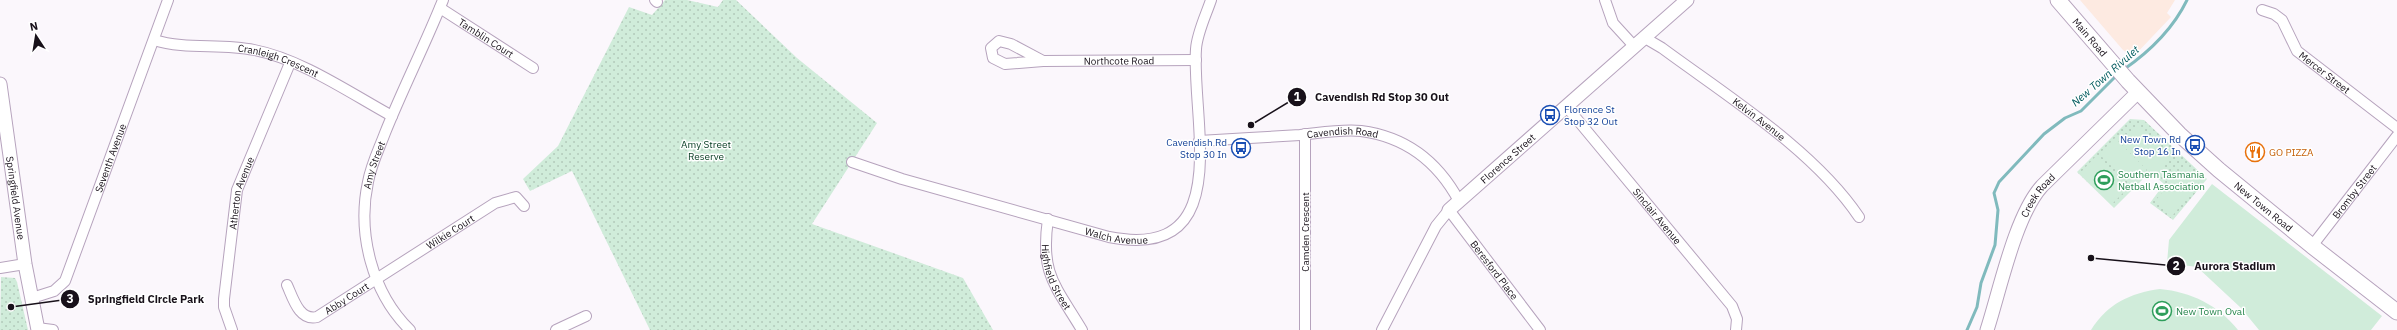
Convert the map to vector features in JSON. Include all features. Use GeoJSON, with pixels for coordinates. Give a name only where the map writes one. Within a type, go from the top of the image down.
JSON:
{"type":"FeatureCollection","features":[{"type":"Feature","properties":{"kind":"main road","name":"Main Road"},"geometry":{"type":"LineString","coordinates":[[2058,0],[2138,92]]}},
{"type":"Feature","properties":{"kind":"main road","name":"New Town Road"},"geometry":{"type":"LineString","coordinates":[[2138,92],[2179,134],[2219,170],[2312,246],[2397,312]]}},
{"type":"Feature","properties":{"kind":"street","name":"Seventh Avenue"},"geometry":{"type":"LineString","coordinates":[[32,298],[54,290],[65,281],[168,0]]}},
{"type":"Feature","properties":{"kind":"street","name":"Walch Avenue"},"geometry":{"type":"LineString","coordinates":[[852,162],[902,179],[1125,240],[1150,238],[1172,230],[1190,211],[1198,192],[1200,170],[1196,45],[1211,0]]}},
{"type":"Feature","properties":{"kind":"street"},"geometry":{"type":"LineString","coordinates":[[1605,0],[1613,23],[1634,46]]}},
{"type":"Feature","properties":{"kind":"street","name":"Florence Street"},"geometry":{"type":"LineString","coordinates":[[1382,330],[1436,226],[1449,210],[1687,0]]}},
{"type":"Feature","properties":{"kind":"street","name":"Tamblin Court"},"geometry":{"type":"LineString","coordinates":[[442,4],[533,68]]}},
{"type":"Feature","properties":{"kind":"street","name":"Amy Street"},"geometry":{"type":"LineString","coordinates":[[410,330],[395,312],[376,279],[366,237],[366,194],[371,170],[392,116],[442,4]]}},
{"type":"Feature","properties":{"kind":"street","name":"Mercer Street"},"geometry":{"type":"LineString","coordinates":[[2262,10],[2274,14],[2282,20],[2298,51],[2397,128]]}},
{"type":"Feature","properties":{"kind":"street","name":"Kelvin Avenue"},"geometry":{"type":"LineString","coordinates":[[1645,38],[1668,52],[1791,144],[1847,199],[1859,217]]}},
{"type":"Feature","properties":{"kind":"street","name":"Cranleigh Crescent"},"geometry":{"type":"LineString","coordinates":[[154,40],[179,45],[252,50],[271,54],[290,62],[392,116]]}},
{"type":"Feature","properties":{"kind":"street","name":"Northcote Road"},"geometry":{"type":"LineString","coordinates":[[1043,61],[1196,60]]}},
{"type":"Feature","properties":{"kind":"street","name":"Atherton Avenue"},"geometry":{"type":"LineString","coordinates":[[232,330],[224,306],[224,299],[237,190],[290,62]]}},
{"type":"Feature","properties":{"kind":"street","name":"Springfield Avenue"},"geometry":{"type":"LineString","coordinates":[[0,84],[25,264],[38,329]]}},
{"type":"Feature","properties":{"kind":"street","name":"Creek Road"},"geometry":{"type":"LineString","coordinates":[[1987,330],[2017,234],[2030,200],[2042,186],[2138,92]]}},
{"type":"Feature","properties":{"kind":"street","name":"Sinclair Avenue"},"geometry":{"type":"LineString","coordinates":[[1566,106],[1732,306],[1737,319],[1736,330]]}},
{"type":"Feature","properties":{"kind":"street","name":"Cavendish Road"},"geometry":{"type":"LineString","coordinates":[[1199,141],[1360,131],[1395,141],[1420,153],[1433,163],[1459,201]]}},
{"type":"Feature","properties":{"kind":"street","name":"Camden Crescent"},"geometry":{"type":"LineString","coordinates":[[1305,134],[1305,330]]}},
{"type":"Feature","properties":{"kind":"street","name":"Bromby Street"},"geometry":{"type":"LineString","coordinates":[[2312,246],[2397,136]]}},
{"type":"Feature","properties":{"kind":"street","name":"Wilkie Court"},"geometry":{"type":"LineString","coordinates":[[376,279],[495,203],[516,197],[524,206]]}},
{"type":"Feature","properties":{"kind":"street","name":"Beresford Place"},"geometry":{"type":"LineString","coordinates":[[1449,210],[1540,330]]}},
{"type":"Feature","properties":{"kind":"street","name":"Highfield Street"},"geometry":{"type":"LineString","coordinates":[[1048,219],[1044,251],[1047,270],[1082,330]]}},
{"type":"Feature","properties":{"kind":"street"},"geometry":{"type":"LineString","coordinates":[[0,268],[25,264]]}},
{"type":"Feature","properties":{"kind":"street","name":"Abby Court"},"geometry":{"type":"LineString","coordinates":[[288,285],[299,310],[304,315],[312,318],[323,314],[376,279]]}},
{"type":"Feature","properties":{"kind":"street"},"geometry":{"type":"LineString","coordinates":[[556,330],[586,316]]}},
{"type":"Feature","properties":{"kind":"street"},"geometry":{"type":"LineString","coordinates":[[38,329],[53,330]]}},
{"type":"Feature","properties":{"kind":"shaded area"},"geometry":{"type":"Polygon","coordinates":[[[2080,0],[2175,0],[2167,13],[2171,17],[2133,57],[2123,50],[2080,0]]]}},
{"type":"Feature","properties":{"kind":"green space","name":"Amy Street Reserve"},"geometry":{"type":"Polygon","coordinates":[[[665,0],[687,0],[718,7],[723,0],[736,0],[797,58],[877,123],[812,224],[963,278],[993,330],[650,330],[572,171],[530,191],[523,179],[558,146],[629,7],[652,15],[665,0]]]}},
{"type":"Feature","properties":{"kind":"green space","name":"Southern Tasmania Netball Association"},"geometry":{"type":"Polygon","coordinates":[[[2130,119],[2144,120],[2207,179],[2173,220],[2150,203],[2164,184],[2150,172],[2114,208],[2077,172],[2130,119]]]}},
{"type":"Feature","properties":{"kind":"green space"},"geometry":{"type":"Polygon","coordinates":[[[2138,125],[2170,157],[2155,173],[2123,141],[2138,125]]]}},
{"type":"Feature","properties":{"kind":"green space"},"geometry":{"type":"Polygon","coordinates":[[[2115,138],[2147,170],[2131,185],[2099,154],[2115,138]]]}},
{"type":"Feature","properties":{"kind":"green space","name":"Southern Tasmania Netball Association"},"geometry":{"type":"Polygon","coordinates":[[[2096,156],[2128,188],[2112,204],[2081,172],[2096,156]]]}},
{"type":"Feature","properties":{"kind":"green space"},"geometry":{"type":"Polygon","coordinates":[[[2184,166],[2201,180],[2173,215],[2155,201],[2184,166]]]}},
{"type":"Feature","properties":{"kind":"green space"},"geometry":{"type":"Polygon","coordinates":[[[2212,184],[2382,316],[2371,330],[2259,330],[2241,308],[2197,267],[2167,263],[2169,240],[2212,184]]]}},
{"type":"Feature","properties":{"kind":"green space"},"geometry":{"type":"Polygon","coordinates":[[[1,277],[15,278],[28,330],[0,330],[1,277]]]}},
{"type":"Feature","properties":{"kind":"green space","name":"New Town Oval"},"geometry":{"type":"Polygon","coordinates":[[[2160,289],[2182,293],[2203,301],[2222,313],[2238,330],[2091,330],[2104,313],[2120,301],[2139,293],[2160,289]]]}},
{"type":"Feature","properties":{"kind":"waterway","name":"New Town Rivulet"},"geometry":{"type":"LineString","coordinates":[[2123,70],[2142,56],[2160,39],[2175,21],[2187,0]]}},
{"type":"Feature","properties":{"kind":"waterway","name":"New Town Rivulet"},"geometry":{"type":"LineString","coordinates":[[1967,330],[1977,307],[1981,283],[1995,245],[1998,210],[1994,193],[1999,182],[2044,134],[2065,118],[2081,111],[2117,75]]}},
{"type":"Feature","properties":{"kind":"place","name":"Florence St Stop 32 Out"},"geometry":{"type":"Point","coordinates":[1550,115]}},
{"type":"Feature","properties":{"kind":"place","name":"Cavendish Rd Stop 30 Out"},"geometry":{"type":"Point","coordinates":[1251,125]}},
{"type":"Feature","properties":{"kind":"place","name":"New Town Rd Stop 16 In"},"geometry":{"type":"Point","coordinates":[2195,145]}},
{"type":"Feature","properties":{"kind":"place","name":"Cavendish Rd Stop 30 In"},"geometry":{"type":"Point","coordinates":[1241,148]}},
{"type":"Feature","properties":{"kind":"place","name":"GO PIZZA"},"geometry":{"type":"Point","coordinates":[2255,152]}},
{"type":"Feature","properties":{"kind":"place","name":"Southern Tasmania Netball Association"},"geometry":{"type":"Point","coordinates":[2104,180]}},
{"type":"Feature","properties":{"kind":"place","name":"Aurora Stadium"},"geometry":{"type":"Point","coordinates":[2091,258]}},
{"type":"Feature","properties":{"kind":"place","name":"Springfield Circle Park"},"geometry":{"type":"Point","coordinates":[11,307]}},
{"type":"Feature","properties":{"kind":"place","name":"New Town Oval"},"geometry":{"type":"Point","coordinates":[2162,311]}}]}
